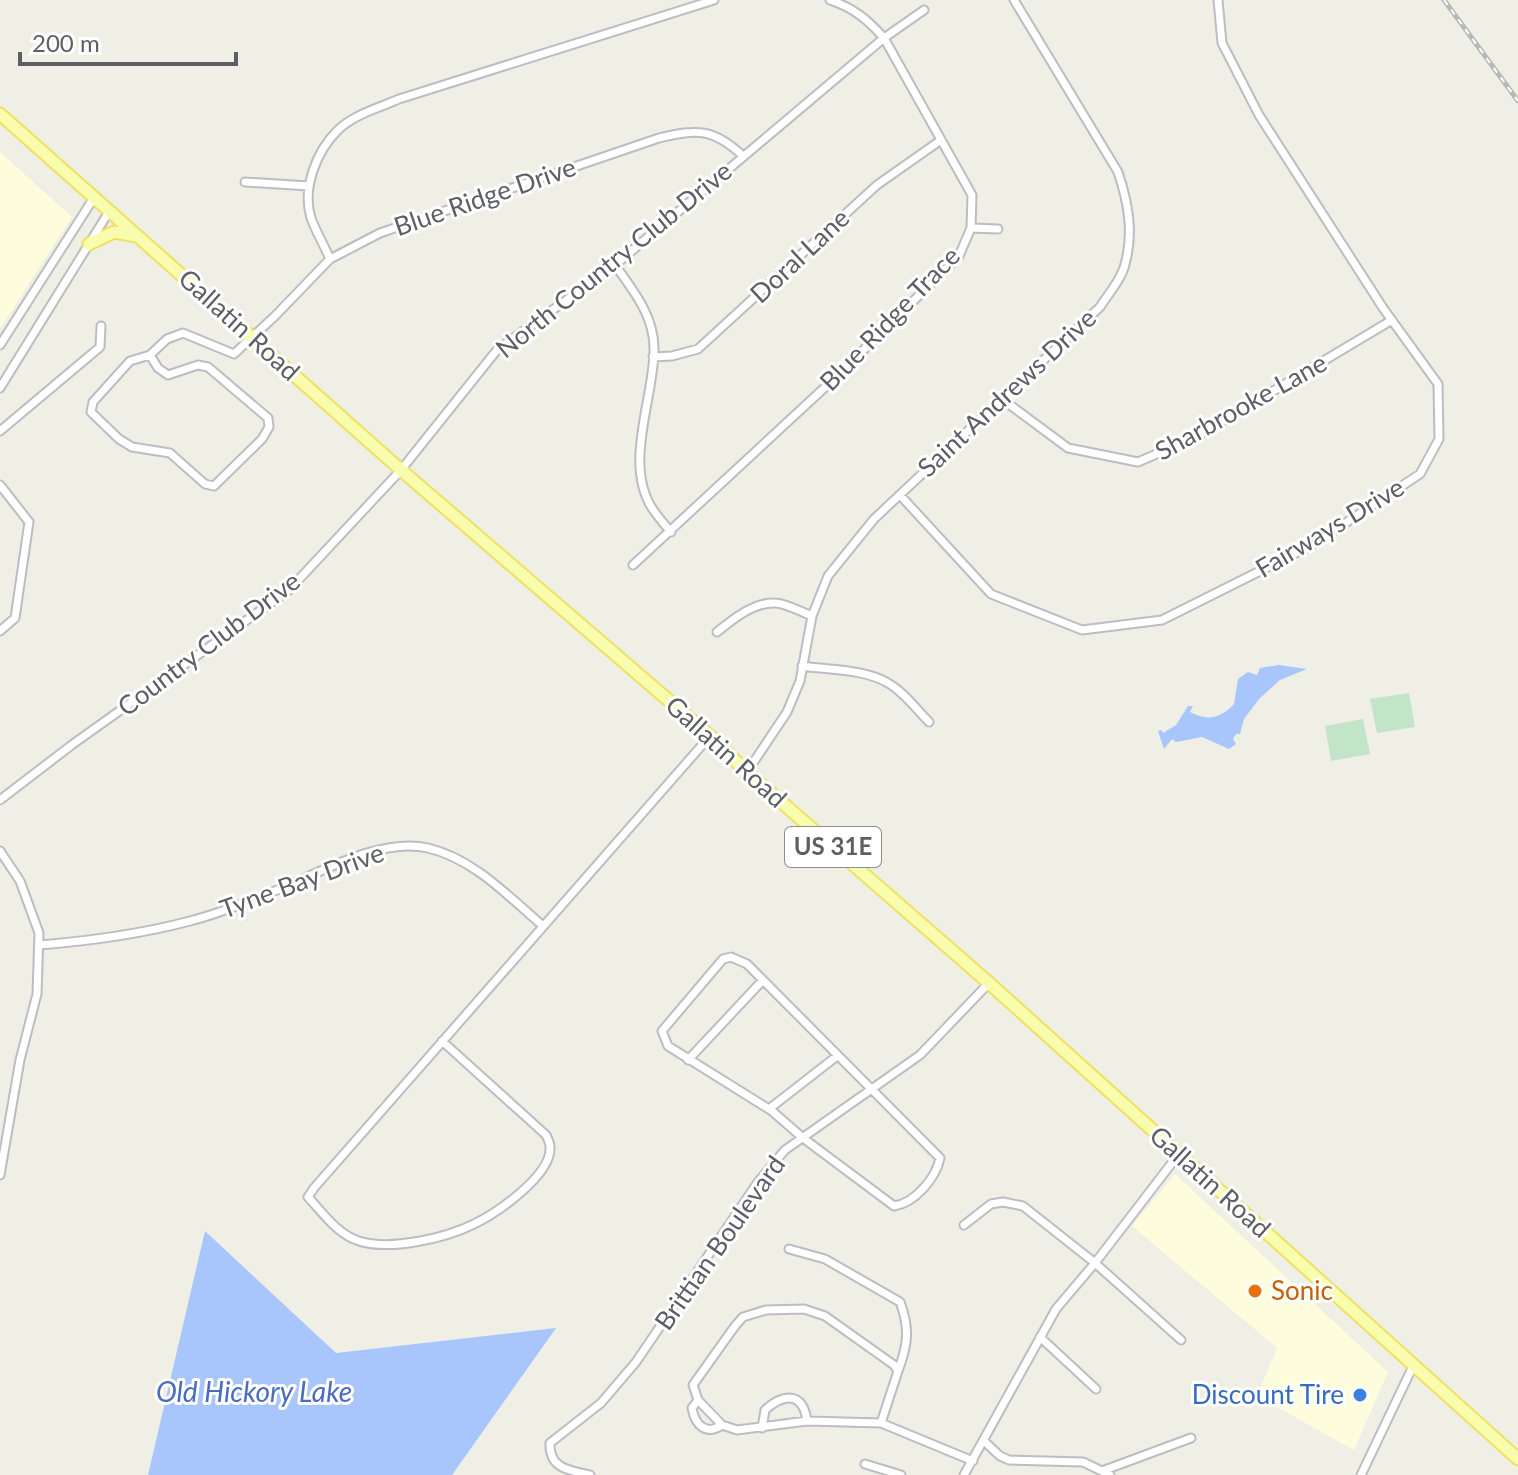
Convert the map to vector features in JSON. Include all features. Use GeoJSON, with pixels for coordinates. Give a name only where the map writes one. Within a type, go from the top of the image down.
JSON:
{"type":"FeatureCollection","features":[{"type":"Feature","properties":{"kind":"main road","name":"Gallatin Road"},"geometry":{"type":"LineString","coordinates":[[0,114],[401,470],[710,736],[747,772],[989,983],[1518,1459]]}},
{"type":"Feature","properties":{"kind":"main road"},"geometry":{"type":"LineString","coordinates":[[89,244],[114,232],[139,236]]}},
{"type":"Feature","properties":{"kind":"street"},"geometry":{"type":"LineString","coordinates":[[330,259],[310,216],[309,186],[323,150],[337,130],[353,119],[399,99],[714,0]]}},
{"type":"Feature","properties":{"kind":"street","name":"Blue Ridge Trace"},"geometry":{"type":"LineString","coordinates":[[633,565],[959,256],[971,228],[972,195],[884,38],[869,20],[849,6],[830,0]]}},
{"type":"Feature","properties":{"kind":"street","name":"Saint Andrews Drive"},"geometry":{"type":"LineString","coordinates":[[747,772],[787,712],[800,681],[812,616],[828,576],[874,519],[1100,307],[1125,266],[1130,225],[1127,199],[1118,172],[1014,0]]}},
{"type":"Feature","properties":{"kind":"street","name":"Fairways Drive"},"geometry":{"type":"LineString","coordinates":[[900,495],[991,594],[1082,630],[1162,620],[1312,545],[1420,474],[1439,439],[1438,384],[1392,320],[1259,115],[1222,43],[1218,0]]}},
{"type":"Feature","properties":{"kind":"street","name":"North Country Club Drive"},"geometry":{"type":"LineString","coordinates":[[401,470],[497,350],[615,265],[884,38],[924,10]]}},
{"type":"Feature","properties":{"kind":"street","name":"Blue Ridge Drive"},"geometry":{"type":"LineString","coordinates":[[253,337],[330,259],[380,233],[659,138],[687,132],[708,132],[728,142],[743,156]]}},
{"type":"Feature","properties":{"kind":"street","name":"Doral Lane"},"geometry":{"type":"LineString","coordinates":[[653,357],[698,349],[877,185],[941,140]]}},
{"type":"Feature","properties":{"kind":"street"},"geometry":{"type":"LineString","coordinates":[[245,182],[309,186]]}},
{"type":"Feature","properties":{"kind":"street"},"geometry":{"type":"LineString","coordinates":[[0,345],[95,196]]}},
{"type":"Feature","properties":{"kind":"street"},"geometry":{"type":"LineString","coordinates":[[0,388],[110,210]]}},
{"type":"Feature","properties":{"kind":"street"},"geometry":{"type":"LineString","coordinates":[[971,228],[998,229]]}},
{"type":"Feature","properties":{"kind":"street"},"geometry":{"type":"LineString","coordinates":[[615,265],[642,302],[654,347],[640,440],[643,481],[650,505],[671,532]]}},
{"type":"Feature","properties":{"kind":"street","name":"Sharbrooke Lane"},"geometry":{"type":"LineString","coordinates":[[1002,399],[1068,448],[1138,462],[1196,437],[1392,320]]}},
{"type":"Feature","properties":{"kind":"street"},"geometry":{"type":"LineString","coordinates":[[0,431],[100,347],[101,326]]}},
{"type":"Feature","properties":{"kind":"street"},"geometry":{"type":"LineString","coordinates":[[150,355],[158,368],[168,375],[198,365],[208,367],[268,418],[269,427],[262,439],[214,486],[205,484],[170,453],[132,447],[91,412],[93,402],[130,361],[150,355],[167,339],[183,333],[234,354],[253,337]]}},
{"type":"Feature","properties":{"kind":"street","name":"Country Club Drive"},"geometry":{"type":"LineString","coordinates":[[0,800],[289,590],[401,470]]}},
{"type":"Feature","properties":{"kind":"street"},"geometry":{"type":"LineString","coordinates":[[0,485],[29,522],[15,618],[0,631]]}},
{"type":"Feature","properties":{"kind":"street"},"geometry":{"type":"LineString","coordinates":[[717,632],[757,606],[776,603],[812,616]]}},
{"type":"Feature","properties":{"kind":"street"},"geometry":{"type":"LineString","coordinates":[[802,666],[886,681],[929,722]]}},
{"type":"Feature","properties":{"kind":"street"},"geometry":{"type":"LineString","coordinates":[[442,1041],[546,1135],[551,1148],[546,1162],[537,1176],[513,1199],[473,1224],[409,1243],[386,1245],[359,1241],[336,1227],[308,1197],[314,1188],[442,1041],[710,736]]}},
{"type":"Feature","properties":{"kind":"street","name":"Tyne Bay Drive"},"geometry":{"type":"LineString","coordinates":[[39,945],[83,942],[191,921],[359,856],[396,847],[423,847],[446,853],[477,870],[543,926]]}},
{"type":"Feature","properties":{"kind":"street"},"geometry":{"type":"LineString","coordinates":[[0,851],[20,881],[39,933],[37,994],[17,1073],[0,1175]]}},
{"type":"Feature","properties":{"kind":"street"},"geometry":{"type":"LineString","coordinates":[[731,957],[747,964],[763,980],[940,1158],[937,1172],[907,1204],[894,1206],[769,1109],[668,1046],[662,1031],[723,959],[731,957]]}},
{"type":"Feature","properties":{"kind":"street"},"geometry":{"type":"LineString","coordinates":[[688,1060],[763,980]]}},
{"type":"Feature","properties":{"kind":"street","name":"Brittian Boulevard"},"geometry":{"type":"LineString","coordinates":[[590,1475],[561,1468],[553,1460],[550,1443],[601,1403],[627,1372],[758,1182],[785,1150],[920,1055],[989,983]]}},
{"type":"Feature","properties":{"kind":"street"},"geometry":{"type":"LineString","coordinates":[[769,1109],[837,1056]]}},
{"type":"Feature","properties":{"kind":"street"},"geometry":{"type":"LineString","coordinates":[[964,1475],[1056,1309],[1178,1155]]}},
{"type":"Feature","properties":{"kind":"street"},"geometry":{"type":"LineString","coordinates":[[964,1225],[991,1204],[1003,1202],[1023,1206],[1095,1263],[1181,1340]]}},
{"type":"Feature","properties":{"kind":"street"},"geometry":{"type":"LineString","coordinates":[[789,1249],[825,1259],[900,1302],[908,1327],[908,1347],[881,1423]]}},
{"type":"Feature","properties":{"kind":"street"},"geometry":{"type":"LineString","coordinates":[[898,1371],[882,1355],[825,1316],[804,1309],[766,1310],[743,1317],[693,1385],[698,1400],[722,1425],[737,1430],[807,1421],[881,1423],[973,1461]]}},
{"type":"Feature","properties":{"kind":"street"},"geometry":{"type":"LineString","coordinates":[[1040,1337],[1096,1389]]}},
{"type":"Feature","properties":{"kind":"street"},"geometry":{"type":"LineString","coordinates":[[1361,1475],[1414,1364]]}},
{"type":"Feature","properties":{"kind":"street"},"geometry":{"type":"LineString","coordinates":[[762,1428],[765,1410],[774,1402],[787,1398],[802,1404],[807,1421]]}},
{"type":"Feature","properties":{"kind":"street"},"geometry":{"type":"LineString","coordinates":[[698,1400],[692,1408],[694,1418],[701,1427],[715,1430],[722,1425]]}},
{"type":"Feature","properties":{"kind":"street"},"geometry":{"type":"LineString","coordinates":[[984,1441],[1009,1460],[1083,1462],[1106,1473],[1191,1438]]}},
{"type":"Feature","properties":{"kind":"street"},"geometry":{"type":"LineString","coordinates":[[865,1464],[901,1475]]}},
{"type":"Feature","properties":{"kind":"shaded area"},"geometry":{"type":"Polygon","coordinates":[[[0,152],[72,217],[0,329],[0,152]]]}},
{"type":"Feature","properties":{"kind":"shaded area"},"geometry":{"type":"Polygon","coordinates":[[[1409,693],[1415,727],[1377,733],[1370,699],[1409,693]]]}},
{"type":"Feature","properties":{"kind":"shaded area"},"geometry":{"type":"Polygon","coordinates":[[[1363,719],[1370,754],[1331,761],[1325,726],[1363,719]]]}},
{"type":"Feature","properties":{"kind":"shaded area"},"geometry":{"type":"Polygon","coordinates":[[[1175,1174],[1388,1372],[1354,1450],[1257,1396],[1277,1348],[1132,1226],[1175,1174]]]}},
{"type":"Feature","properties":{"kind":"water"},"geometry":{"type":"Polygon","coordinates":[[[1279,665],[1307,669],[1280,680],[1259,699],[1244,719],[1240,734],[1233,739],[1236,744],[1229,749],[1202,737],[1176,742],[1172,739],[1164,749],[1158,731],[1162,730],[1163,733],[1176,725],[1188,706],[1193,706],[1190,712],[1196,715],[1208,717],[1224,713],[1234,704],[1238,679],[1248,672],[1257,675],[1260,668],[1279,665]]]}},
{"type":"Feature","properties":{"kind":"water","name":"Old Hickory Lake"},"geometry":{"type":"Polygon","coordinates":[[[205,1231],[336,1353],[556,1328],[452,1475],[148,1475],[205,1231]]]}},
{"type":"Feature","properties":{"kind":"railway"},"geometry":{"type":"LineString","coordinates":[[1444,0],[1518,101]]}},
{"type":"Feature","properties":{"kind":"place","name":"Sonic"},"geometry":{"type":"Point","coordinates":[1255,1291]}},
{"type":"Feature","properties":{"kind":"place","name":"Discount Tire"},"geometry":{"type":"Point","coordinates":[1360,1395]}}]}
